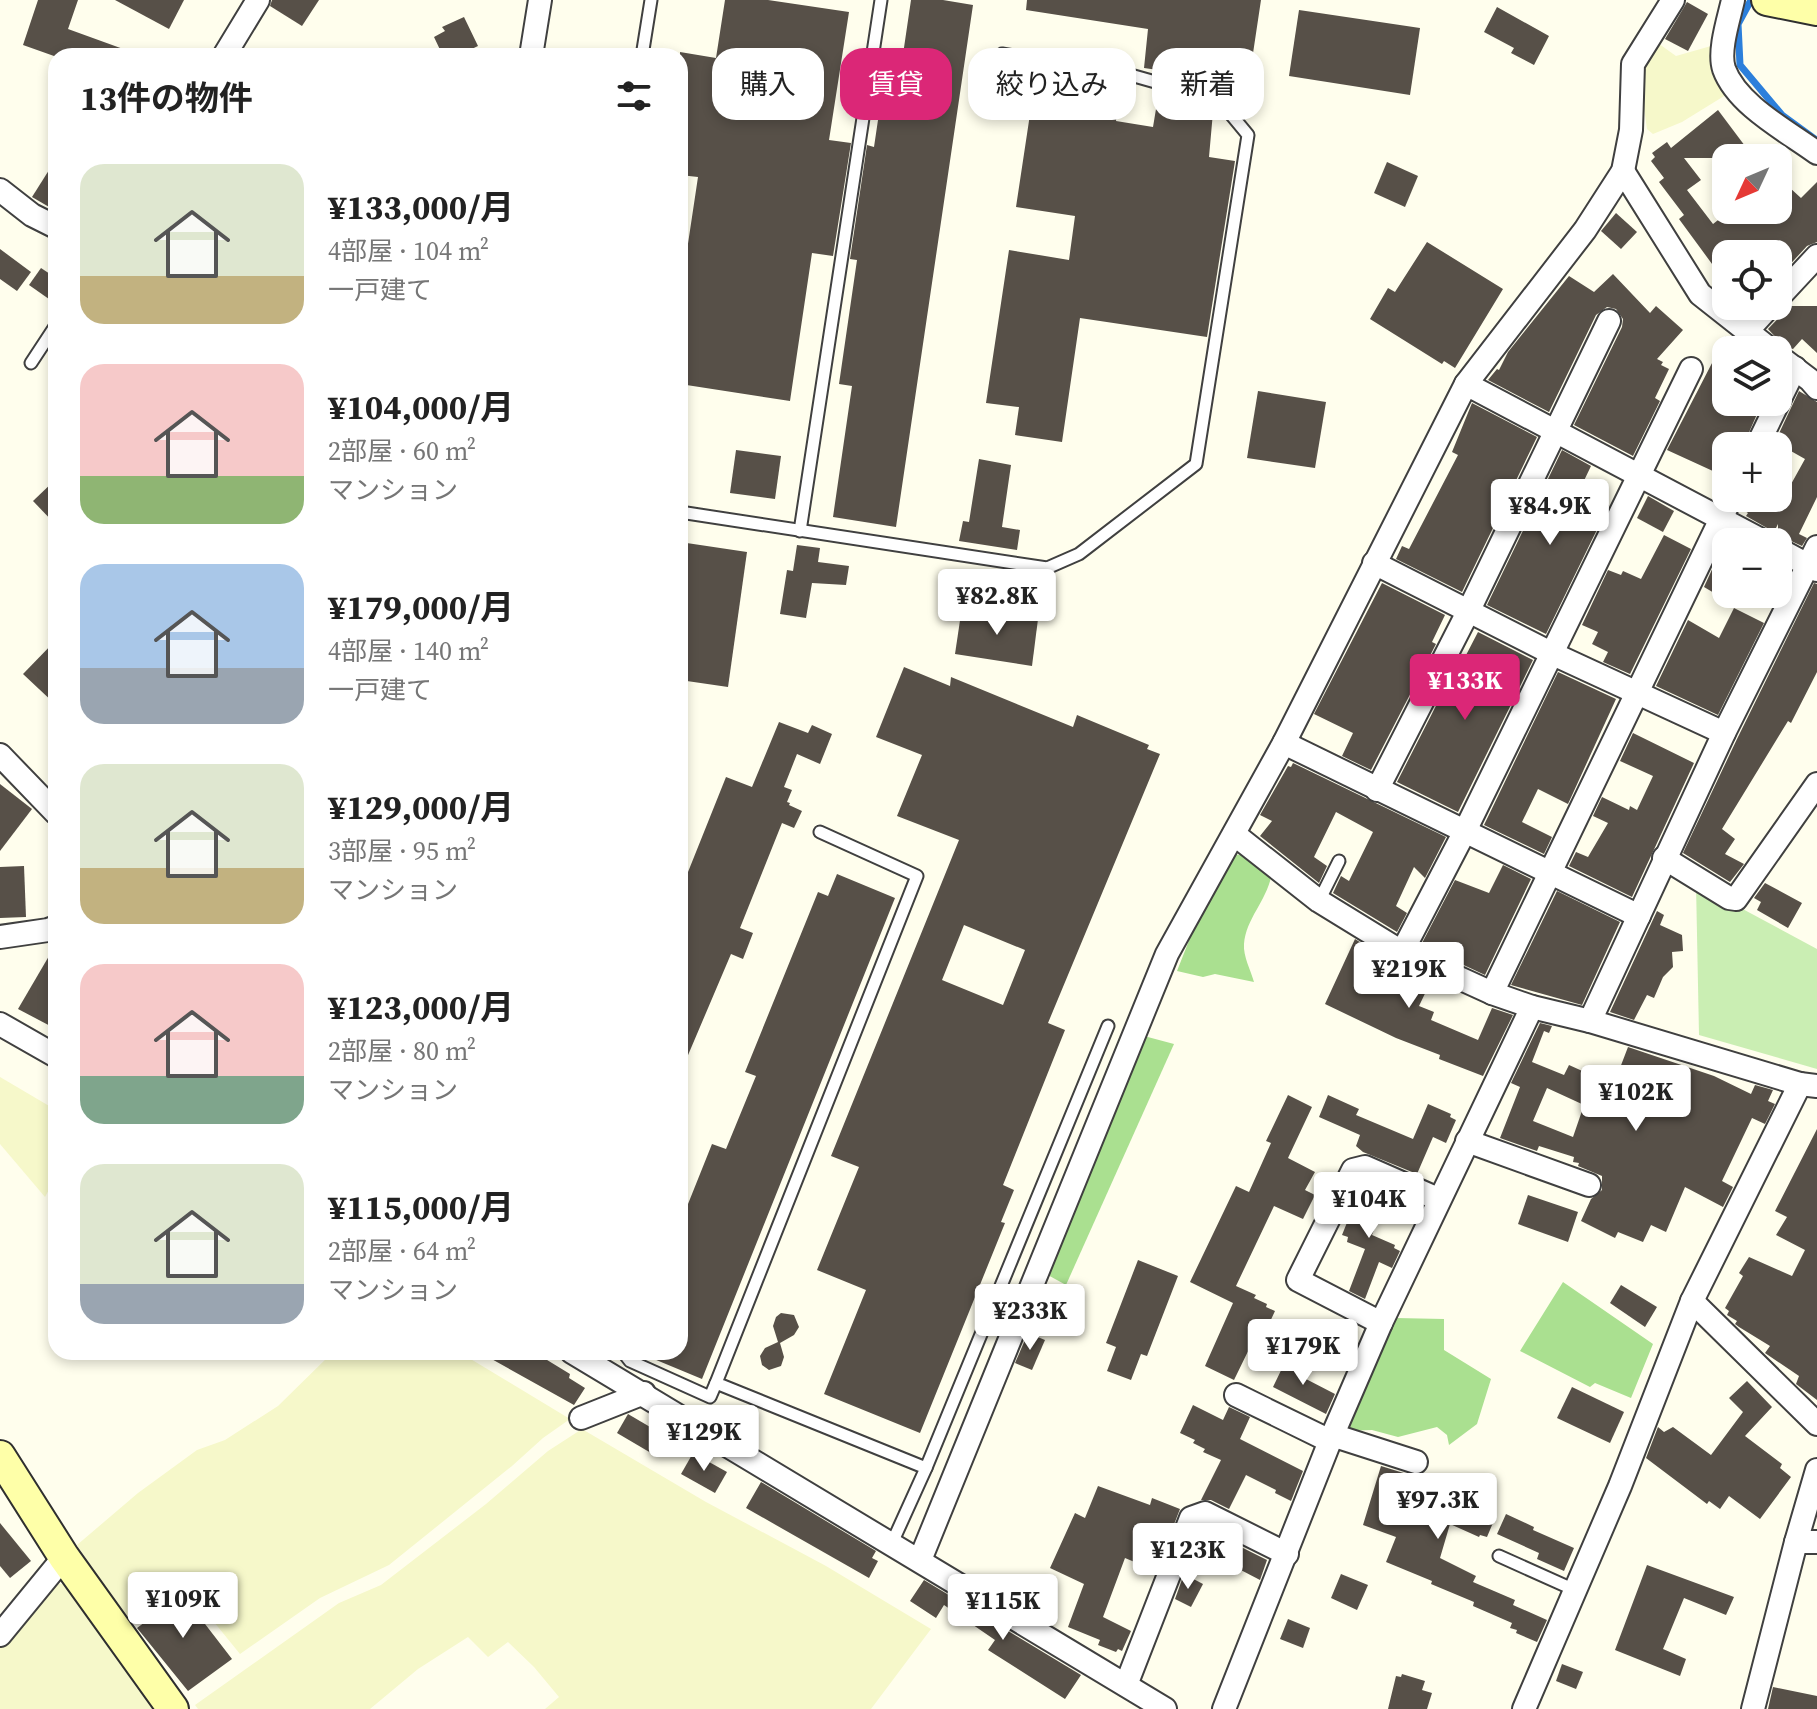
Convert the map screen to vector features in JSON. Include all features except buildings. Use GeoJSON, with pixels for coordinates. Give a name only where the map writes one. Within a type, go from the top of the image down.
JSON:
{"type":"FeatureCollection","features":[{"type":"Feature","properties":{"kind":"main road"},"geometry":{"type":"LineString","coordinates":[[1767,0],[1817,10]]}},
{"type":"Feature","properties":{"kind":"main road"},"geometry":{"type":"LineString","coordinates":[[0,1456],[64,1557],[173,1709]]}},
{"type":"Feature","properties":{"kind":"street"},"geometry":{"type":"LineString","coordinates":[[229,48],[258,0]]}},
{"type":"Feature","properties":{"kind":"street"},"geometry":{"type":"LineString","coordinates":[[532,48],[540,0]]}},
{"type":"Feature","properties":{"kind":"street"},"geometry":{"type":"LineString","coordinates":[[920,1560],[1167,954],[1284,743],[1466,384],[1579,239],[1623,171],[1631,130],[1633,64],[1673,0]]}},
{"type":"Feature","properties":{"kind":"street"},"geometry":{"type":"LineString","coordinates":[[1733,0],[1724,44],[1723,67],[1740,96],[1817,153]]}},
{"type":"Feature","properties":{"kind":"street"},"geometry":{"type":"LineString","coordinates":[[1623,171],[1700,294],[1753,336]]}},
{"type":"Feature","properties":{"kind":"street"},"geometry":{"type":"LineString","coordinates":[[0,190],[32,215],[48,223]]}},
{"type":"Feature","properties":{"kind":"street"},"geometry":{"type":"LineString","coordinates":[[1792,283],[1817,256]]}},
{"type":"Feature","properties":{"kind":"street"},"geometry":{"type":"LineString","coordinates":[[1747,331],[1757,320]]}},
{"type":"Feature","properties":{"kind":"street"},"geometry":{"type":"LineString","coordinates":[[1377,790],[1469,610],[1609,321]]}},
{"type":"Feature","properties":{"kind":"street"},"geometry":{"type":"LineString","coordinates":[[1792,367],[1817,388]]}},
{"type":"Feature","properties":{"kind":"street"},"geometry":{"type":"LineString","coordinates":[[1402,952],[1553,654],[1691,369]]}},
{"type":"Feature","properties":{"kind":"street"},"geometry":{"type":"LineString","coordinates":[[1466,384],[1738,528]]}},
{"type":"Feature","properties":{"kind":"street"},"geometry":{"type":"LineString","coordinates":[[1492,993],[1724,512]]}},
{"type":"Feature","properties":{"kind":"street"},"geometry":{"type":"LineString","coordinates":[[1590,1021],[1724,733],[1814,561],[1792,554]]}},
{"type":"Feature","properties":{"kind":"street"},"geometry":{"type":"LineString","coordinates":[[1374,563],[1553,654],[1724,733]]}},
{"type":"Feature","properties":{"kind":"street"},"geometry":{"type":"LineString","coordinates":[[1284,743],[1639,916]]}},
{"type":"Feature","properties":{"kind":"street"},"geometry":{"type":"LineString","coordinates":[[0,755],[48,805]]}},
{"type":"Feature","properties":{"kind":"street"},"geometry":{"type":"LineString","coordinates":[[1664,858],[1729,898],[1736,899],[1817,784]]}},
{"type":"Feature","properties":{"kind":"street"},"geometry":{"type":"LineString","coordinates":[[1234,834],[1319,901],[1402,952],[1492,993],[1809,1085],[1692,1301],[1577,1591],[1524,1709]]}},
{"type":"Feature","properties":{"kind":"street"},"geometry":{"type":"LineString","coordinates":[[0,937],[48,930]]}},
{"type":"Feature","properties":{"kind":"street"},"geometry":{"type":"LineString","coordinates":[[1224,1709],[1331,1438],[1381,1323],[1532,1007]]}},
{"type":"Feature","properties":{"kind":"street"},"geometry":{"type":"LineString","coordinates":[[0,1024],[48,1051]]}},
{"type":"Feature","properties":{"kind":"street"},"geometry":{"type":"LineString","coordinates":[[1467,1141],[1589,1185]]}},
{"type":"Feature","properties":{"kind":"street"},"geometry":{"type":"LineString","coordinates":[[1381,1323],[1298,1280],[1353,1170],[1365,1167],[1438,1199]]}},
{"type":"Feature","properties":{"kind":"street"},"geometry":{"type":"LineString","coordinates":[[1692,1301],[1817,1424]]}},
{"type":"Feature","properties":{"kind":"street"},"geometry":{"type":"LineString","coordinates":[[586,1360],[1165,1709]]}},
{"type":"Feature","properties":{"kind":"street"},"geometry":{"type":"LineString","coordinates":[[581,1418],[644,1393]]}},
{"type":"Feature","properties":{"kind":"street"},"geometry":{"type":"LineString","coordinates":[[1236,1395],[1331,1438],[1416,1462]]}},
{"type":"Feature","properties":{"kind":"street"},"geometry":{"type":"LineString","coordinates":[[1753,1709],[1806,1542],[1817,1470]]}},
{"type":"Feature","properties":{"kind":"street"},"geometry":{"type":"LineString","coordinates":[[1126,1685],[1191,1518],[1205,1513],[1287,1554]]}},
{"type":"Feature","properties":{"kind":"street"},"geometry":{"type":"LineString","coordinates":[[0,1635],[64,1557]]}},
{"type":"Feature","properties":{"kind":"lane"},"geometry":{"type":"LineString","coordinates":[[643,48],[651,0]]}},
{"type":"Feature","properties":{"kind":"lane"},"geometry":{"type":"LineString","coordinates":[[800,531],[881,0]]}},
{"type":"Feature","properties":{"kind":"lane"},"geometry":{"type":"LineString","coordinates":[[688,513],[1047,568],[1079,554],[1196,464],[1248,135],[1219,100],[1136,77]]}},
{"type":"Feature","properties":{"kind":"lane"},"geometry":{"type":"LineString","coordinates":[[31,363],[48,337]]}},
{"type":"Feature","properties":{"kind":"lane"},"geometry":{"type":"LineString","coordinates":[[629,1360],[710,1397],[917,876],[820,832]]}},
{"type":"Feature","properties":{"kind":"lane"},"geometry":{"type":"LineString","coordinates":[[1319,901],[1339,861]]}},
{"type":"Feature","properties":{"kind":"lane"},"geometry":{"type":"LineString","coordinates":[[892,1543],[926,1468],[1108,1026]]}},
{"type":"Feature","properties":{"kind":"lane"},"geometry":{"type":"LineString","coordinates":[[716,1383],[926,1468]]}},
{"type":"Feature","properties":{"kind":"lane"},"geometry":{"type":"LineString","coordinates":[[1499,1556],[1577,1591]]}},
{"type":"Feature","properties":{"kind":"green space"},"geometry":{"type":"Polygon","coordinates":[[[1655,41],[1676,56],[1711,46],[1729,93],[1682,122],[1653,134],[1647,129],[1638,66],[1655,41]]]}},
{"type":"Feature","properties":{"kind":"green space"},"geometry":{"type":"Polygon","coordinates":[[[1246,854],[1271,877],[1248,926],[1244,944],[1254,982],[1215,974],[1203,977],[1177,971],[1192,933],[1235,855],[1246,854]]]}},
{"type":"Feature","properties":{"kind":"green space"},"geometry":{"type":"Polygon","coordinates":[[[1696,884],[1817,949],[1817,1069],[1699,1035],[1696,884]]]}},
{"type":"Feature","properties":{"kind":"green space"},"geometry":{"type":"Polygon","coordinates":[[[1144,1036],[1174,1044],[1066,1285],[1046,1274],[1144,1036]]]}},
{"type":"Feature","properties":{"kind":"green space"},"geometry":{"type":"Polygon","coordinates":[[[0,1077],[48,1105],[48,1192],[45,1197],[0,1144],[0,1077]]]}},
{"type":"Feature","properties":{"kind":"green space"},"geometry":{"type":"Polygon","coordinates":[[[1563,1282],[1653,1344],[1631,1398],[1595,1383],[1590,1387],[1520,1351],[1563,1282]]]}},
{"type":"Feature","properties":{"kind":"green space"},"geometry":{"type":"Polygon","coordinates":[[[1396,1318],[1444,1319],[1444,1350],[1491,1379],[1477,1424],[1449,1445],[1447,1435],[1437,1427],[1398,1437],[1372,1430],[1342,1431],[1396,1318]]]}},
{"type":"Feature","properties":{"kind":"green space"},"geometry":{"type":"Polygon","coordinates":[[[325,1360],[472,1360],[570,1419],[389,1565],[320,1598],[240,1654],[179,1579],[127,1620],[77,1545],[138,1493],[197,1450],[225,1440],[278,1406],[325,1360]]]}},
{"type":"Feature","properties":{"kind":"green space"},"geometry":{"type":"Polygon","coordinates":[[[582,1429],[706,1502],[826,1566],[931,1629],[871,1709],[545,1709],[559,1697],[508,1642],[488,1657],[468,1637],[418,1669],[370,1709],[198,1709],[195,1705],[339,1603],[381,1585],[486,1504],[548,1451],[582,1429]]]}},
{"type":"Feature","properties":{"kind":"green space"},"geometry":{"type":"Polygon","coordinates":[[[53,1584],[70,1584],[163,1709],[0,1709],[0,1648],[53,1584]]]}},
{"type":"Feature","properties":{"kind":"waterway"},"geometry":{"type":"LineString","coordinates":[[1751,0],[1738,24],[1740,65],[1782,115],[1815,139]]}}]}
